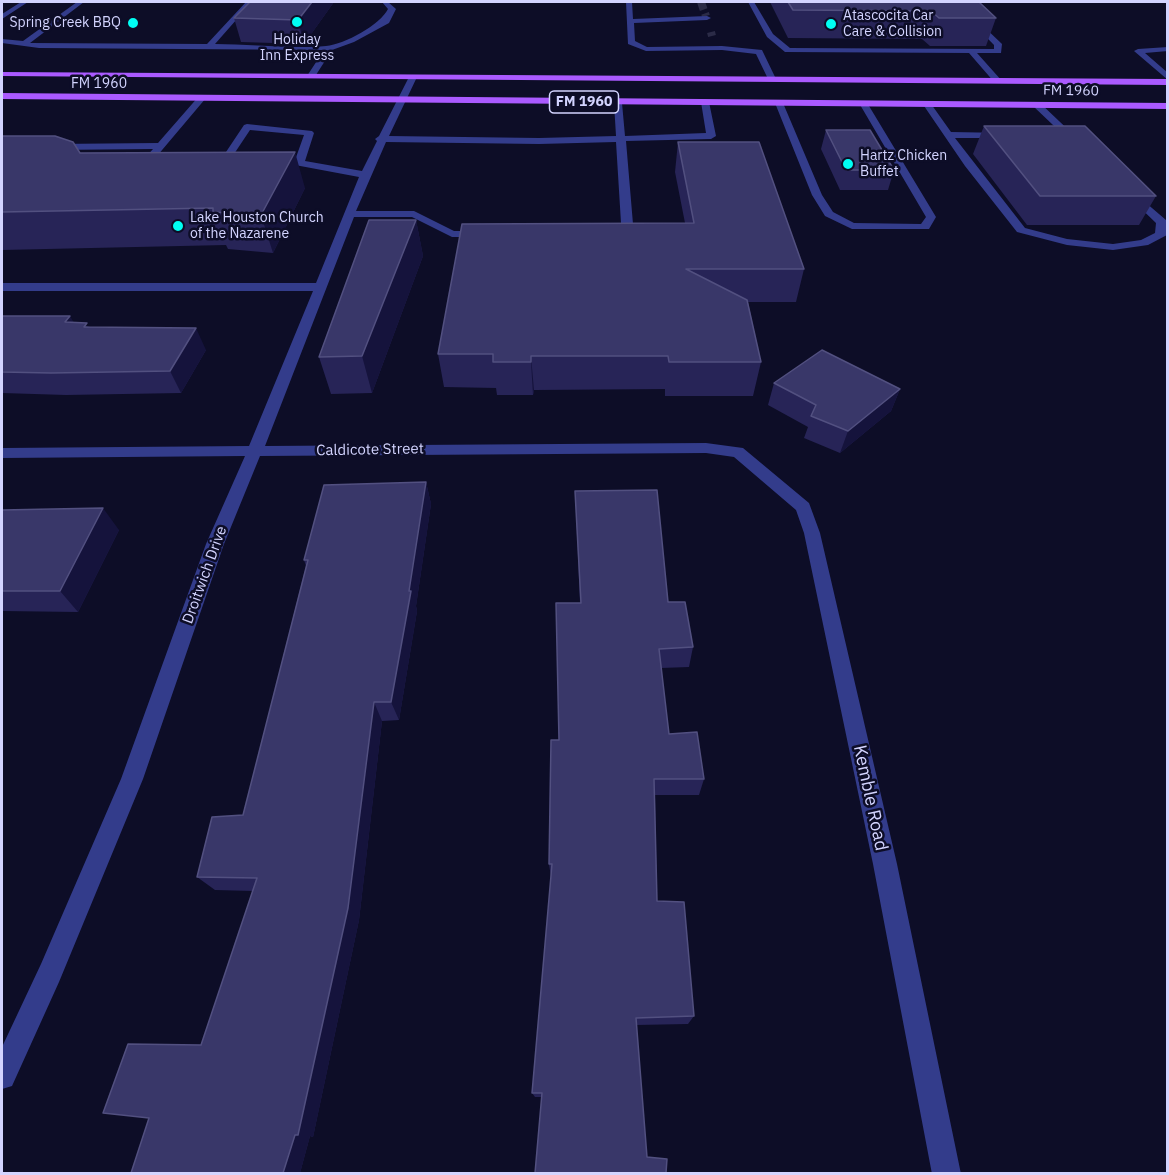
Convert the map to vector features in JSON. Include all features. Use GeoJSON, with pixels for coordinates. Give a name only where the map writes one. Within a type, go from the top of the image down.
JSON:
{"type":"FeatureCollection","features":[{"type":"Feature","properties":{"kind":"main road","name":"FM 1960"},"geometry":{"type":"LineString","coordinates":[[2,74],[1167,82]]}},
{"type":"Feature","properties":{"kind":"main road","name":"FM 1960"},"geometry":{"type":"LineString","coordinates":[[2,96],[1167,106]]}},
{"type":"Feature","properties":{"kind":"street"},"geometry":{"type":"LineString","coordinates":[[2,17],[25,2]]}},
{"type":"Feature","properties":{"kind":"street"},"geometry":{"type":"LineString","coordinates":[[26,42],[81,2]]}},
{"type":"Feature","properties":{"kind":"street"},"geometry":{"type":"LineString","coordinates":[[209,46],[249,2]]}},
{"type":"Feature","properties":{"kind":"street"},"geometry":{"type":"LineString","coordinates":[[2,41],[26,42],[39,46],[329,48],[351,40],[386,21],[392,9],[384,2]]}},
{"type":"Feature","properties":{"kind":"street"},"geometry":{"type":"LineString","coordinates":[[629,2],[631,42],[646,49],[722,48],[759,52],[788,50],[998,51],[998,44],[955,2]]}},
{"type":"Feature","properties":{"kind":"street"},"geometry":{"type":"LineString","coordinates":[[751,2],[769,36],[776,44],[788,50]]}},
{"type":"Feature","properties":{"kind":"street"},"geometry":{"type":"LineString","coordinates":[[630,21],[707,19]]}},
{"type":"Feature","properties":{"kind":"street"},"geometry":{"type":"LineString","coordinates":[[712,36],[722,48]]}},
{"type":"Feature","properties":{"kind":"street"},"geometry":{"type":"LineString","coordinates":[[311,76],[329,48]]}},
{"type":"Feature","properties":{"kind":"street"},"geometry":{"type":"LineString","coordinates":[[1167,49],[1138,51],[1167,78]]}},
{"type":"Feature","properties":{"kind":"street"},"geometry":{"type":"LineString","coordinates":[[759,52],[772,79]]}},
{"type":"Feature","properties":{"kind":"street"},"geometry":{"type":"LineString","coordinates":[[972,52],[998,81]]}},
{"type":"Feature","properties":{"kind":"street","name":"Droitwich Drive"},"geometry":{"type":"LineString","coordinates":[[2,1076],[50,973],[132,779],[215,544],[322,287],[365,175],[380,140],[413,77]]}},
{"type":"Feature","properties":{"kind":"street"},"geometry":{"type":"LineString","coordinates":[[171,159],[149,159],[202,98]]}},
{"type":"Feature","properties":{"kind":"street"},"geometry":{"type":"LineString","coordinates":[[380,140],[539,141],[711,136],[705,102]]}},
{"type":"Feature","properties":{"kind":"street"},"geometry":{"type":"LineString","coordinates":[[594,233],[618,233],[627,224],[618,103]]}},
{"type":"Feature","properties":{"kind":"street"},"geometry":{"type":"LineString","coordinates":[[779,103],[818,195],[829,214],[852,226],[925,227],[931,217],[863,103]]}},
{"type":"Feature","properties":{"kind":"street"},"geometry":{"type":"LineString","coordinates":[[926,103],[1021,230],[1067,242],[1113,247],[1144,243],[1161,235],[1162,222],[1120,182]]}},
{"type":"Feature","properties":{"kind":"street"},"geometry":{"type":"LineString","coordinates":[[1036,104],[1063,134],[1085,150]]}},
{"type":"Feature","properties":{"kind":"street"},"geometry":{"type":"LineString","coordinates":[[205,158],[227,158],[247,127],[309,133],[299,163],[365,175]]}},
{"type":"Feature","properties":{"kind":"street"},"geometry":{"type":"LineString","coordinates":[[948,135],[1014,135]]}},
{"type":"Feature","properties":{"kind":"street"},"geometry":{"type":"LineString","coordinates":[[47,147],[159,146]]}},
{"type":"Feature","properties":{"kind":"street"},"geometry":{"type":"LineString","coordinates":[[350,214],[414,214],[452,234],[500,234]]}},
{"type":"Feature","properties":{"kind":"street"},"geometry":{"type":"LineString","coordinates":[[2,287],[322,287]]}},
{"type":"Feature","properties":{"kind":"street","name":"Caldicote Street"},"geometry":{"type":"LineString","coordinates":[[2,453],[598,447],[706,448],[738,452]]}},
{"type":"Feature","properties":{"kind":"street","name":"Kemble Road"},"geometry":{"type":"LineString","coordinates":[[738,452],[803,507],[812,533],[885,864],[947,1173]]}},
{"type":"Feature","properties":{"kind":"building"},"geometry":{"type":"Polygon","coordinates":[[[250,2],[312,2],[298,20],[234,18],[250,2]]]}},
{"type":"Feature","properties":{"kind":"building"},"geometry":{"type":"Polygon","coordinates":[[[788,2],[979,2],[996,18],[939,18],[931,11],[793,10],[788,2]]]}},
{"type":"Feature","properties":{"kind":"building"},"geometry":{"type":"Polygon","coordinates":[[[984,126],[1085,126],[1156,196],[1040,196],[984,126]]]}},
{"type":"Feature","properties":{"kind":"building"},"geometry":{"type":"Polygon","coordinates":[[[826,130],[870,130],[894,170],[846,170],[826,130]]]}},
{"type":"Feature","properties":{"kind":"building"},"geometry":{"type":"Polygon","coordinates":[[[2,136],[55,136],[73,142],[80,153],[295,152],[261,215],[213,212],[213,208],[2,212],[2,136]]]}},
{"type":"Feature","properties":{"kind":"building"},"geometry":{"type":"Polygon","coordinates":[[[678,142],[759,142],[804,269],[686,269],[747,300],[761,362],[669,362],[668,356],[531,356],[531,362],[493,362],[493,354],[438,354],[462,224],[694,223],[678,142]]]}},
{"type":"Feature","properties":{"kind":"building"},"geometry":{"type":"Polygon","coordinates":[[[369,220],[416,220],[362,356],[319,357],[369,220]]]}},
{"type":"Feature","properties":{"kind":"building"},"geometry":{"type":"Polygon","coordinates":[[[2,316],[70,316],[65,322],[87,323],[84,327],[196,328],[170,371],[2,372],[2,316]]]}},
{"type":"Feature","properties":{"kind":"building"},"geometry":{"type":"Polygon","coordinates":[[[822,350],[900,389],[848,431],[811,416],[816,405],[774,383],[822,350]]]}},
{"type":"Feature","properties":{"kind":"building"},"geometry":{"type":"Polygon","coordinates":[[[426,482],[409,591],[411,591],[391,702],[374,702],[348,908],[298,1135],[295,1135],[283,1173],[131,1173],[149,1118],[103,1113],[128,1044],[201,1045],[257,878],[197,877],[212,817],[243,815],[308,560],[304,560],[324,485],[426,482]]]}},
{"type":"Feature","properties":{"kind":"building"},"geometry":{"type":"Polygon","coordinates":[[[657,490],[668,602],[685,602],[693,647],[659,649],[669,734],[697,732],[704,779],[654,779],[657,901],[684,902],[694,1016],[636,1018],[647,1157],[667,1159],[666,1173],[535,1173],[542,1093],[532,1093],[552,864],[549,864],[551,740],[559,740],[556,603],[581,603],[575,491],[657,490]]]}},
{"type":"Feature","properties":{"kind":"building"},"geometry":{"type":"Polygon","coordinates":[[[103,508],[60,591],[2,591],[2,510],[103,508]]]}},
{"type":"Feature","properties":{"kind":"tunnel"},"geometry":{"type":"LineString","coordinates":[[701,2],[706,16]]}},
{"type":"Feature","properties":{"kind":"tunnel"},"geometry":{"type":"LineString","coordinates":[[711,32],[712,36]]}},
{"type":"Feature","properties":{"kind":"place","name":"Holiday Inn Express"},"geometry":{"type":"Point","coordinates":[297,22]}},
{"type":"Feature","properties":{"kind":"place","name":"Spring Creek BBQ"},"geometry":{"type":"Point","coordinates":[133,23]}},
{"type":"Feature","properties":{"kind":"place","name":"Atascocita Car Care & Collision"},"geometry":{"type":"Point","coordinates":[831,24]}},
{"type":"Feature","properties":{"kind":"place","name":"Hartz Chicken Buffet"},"geometry":{"type":"Point","coordinates":[848,164]}},
{"type":"Feature","properties":{"kind":"place","name":"Lake Houston Church of the Nazarene"},"geometry":{"type":"Point","coordinates":[178,226]}}]}
